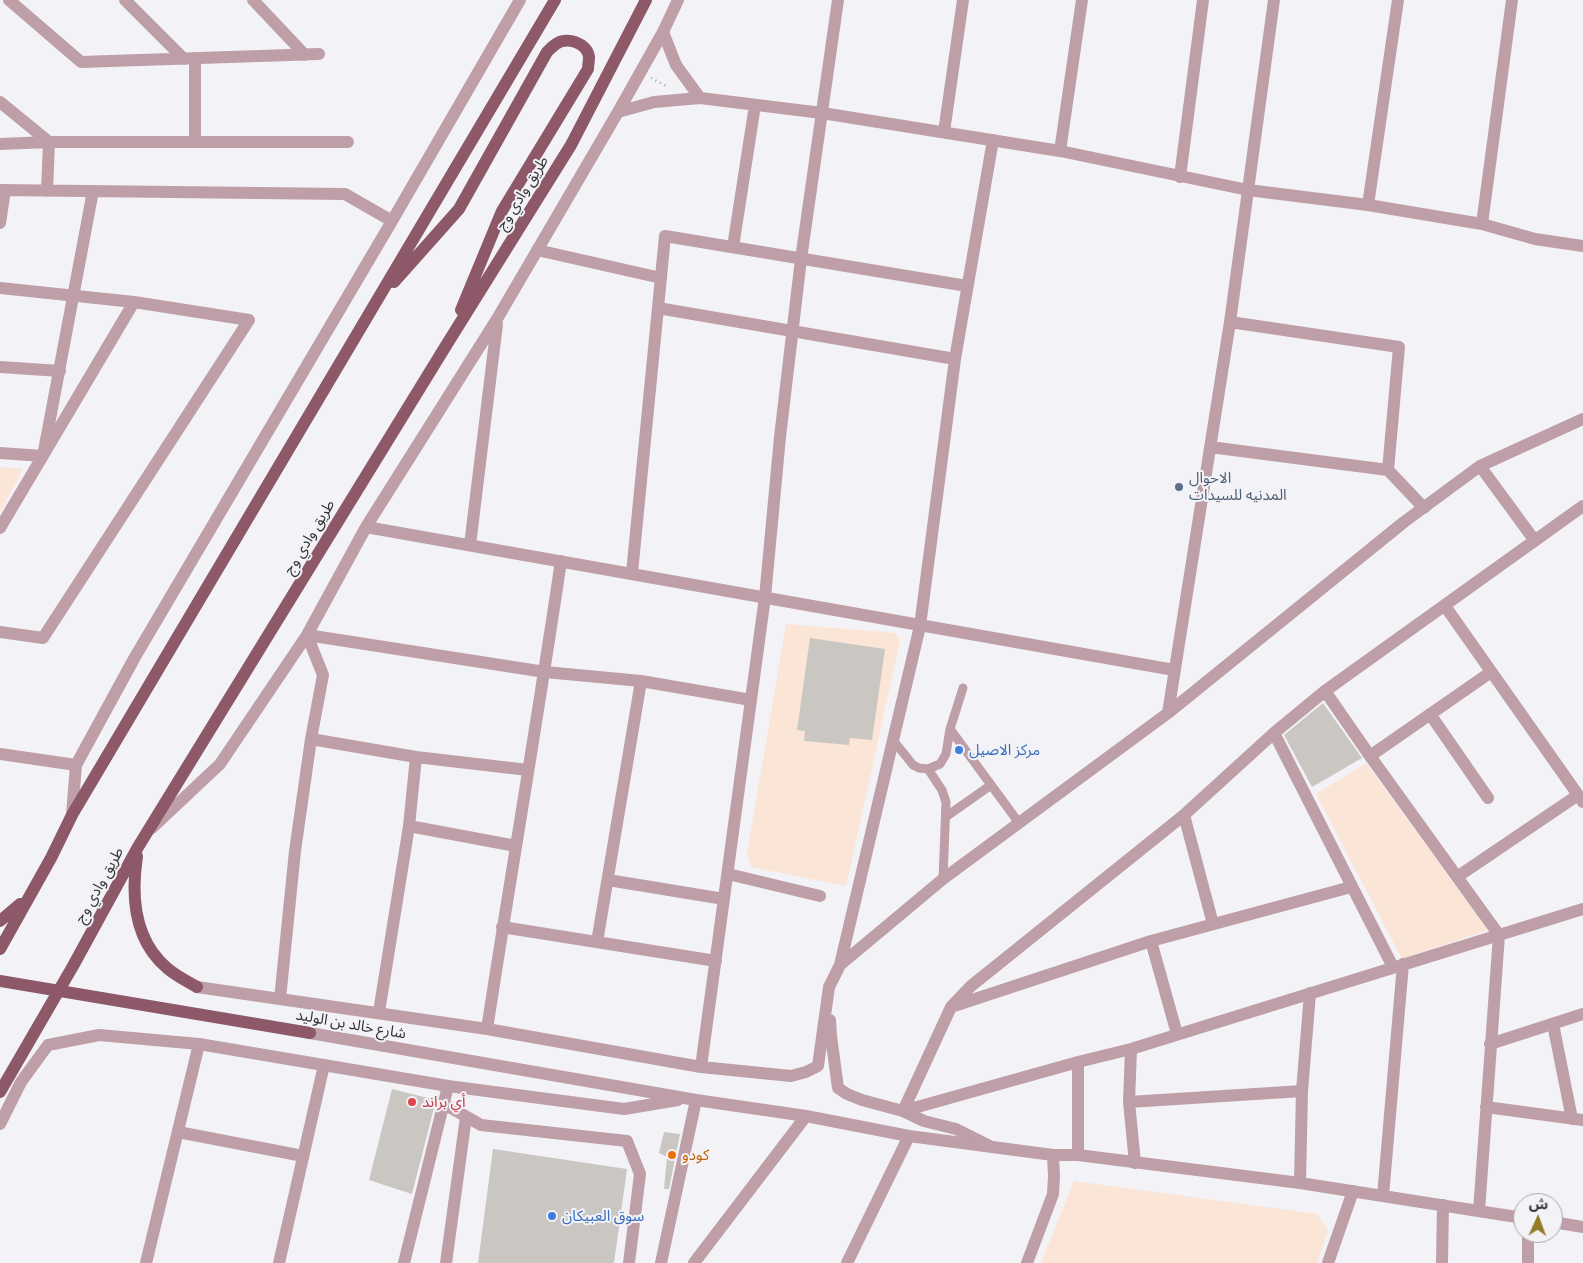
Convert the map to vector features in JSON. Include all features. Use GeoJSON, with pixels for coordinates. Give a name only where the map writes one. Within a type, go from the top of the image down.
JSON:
{"type":"FeatureCollection","features":[{"type":"Feature","properties":{"kind":"main road"},"geometry":{"type":"LineString","coordinates":[[0,948],[52,858],[72,815],[555,0]]}},
{"type":"Feature","properties":{"kind":"main road","name":"طريق وادي وج"},"geometry":{"type":"LineString","coordinates":[[0,1092],[73,966],[138,847],[446,344],[571,146],[646,0]]}},
{"type":"Feature","properties":{"kind":"main road"},"geometry":{"type":"LineString","coordinates":[[375,303],[459,209],[547,52],[556,43],[565,40],[577,42],[585,48],[589,56],[588,69],[502,211],[446,344]]}},
{"type":"Feature","properties":{"kind":"main road"},"geometry":{"type":"LineString","coordinates":[[138,847],[133,880],[140,929],[150,950],[167,969],[197,987]]}},
{"type":"Feature","properties":{"kind":"main road"},"geometry":{"type":"LineString","coordinates":[[0,921],[11,913],[31,892],[52,858]]}},
{"type":"Feature","properties":{"kind":"main road","name":"شارع خالد بن الوليد"},"geometry":{"type":"LineString","coordinates":[[0,981],[310,1033]]}},
{"type":"Feature","properties":{"kind":"street"},"geometry":{"type":"LineString","coordinates":[[9,0],[81,62],[319,54]]}},
{"type":"Feature","properties":{"kind":"street"},"geometry":{"type":"LineString","coordinates":[[125,0],[189,58],[195,142]]}},
{"type":"Feature","properties":{"kind":"street"},"geometry":{"type":"LineString","coordinates":[[253,0],[305,55]]}},
{"type":"Feature","properties":{"kind":"street"},"geometry":{"type":"LineString","coordinates":[[72,815],[76,764],[135,657],[520,0]]}},
{"type":"Feature","properties":{"kind":"street"},"geometry":{"type":"LineString","coordinates":[[148,831],[220,764],[306,635],[366,527],[497,319],[618,112],[663,32],[678,0]]}},
{"type":"Feature","properties":{"kind":"street"},"geometry":{"type":"LineString","coordinates":[[701,1067],[766,596],[780,437],[792,331],[838,0]]}},
{"type":"Feature","properties":{"kind":"street"},"geometry":{"type":"LineString","coordinates":[[944,132],[963,0]]}},
{"type":"Feature","properties":{"kind":"street"},"geometry":{"type":"LineString","coordinates":[[1060,151],[1082,0]]}},
{"type":"Feature","properties":{"kind":"street"},"geometry":{"type":"LineString","coordinates":[[1180,177],[1203,0]]}},
{"type":"Feature","properties":{"kind":"street"},"geometry":{"type":"LineString","coordinates":[[1168,712],[1230,322],[1274,0]]}},
{"type":"Feature","properties":{"kind":"street"},"geometry":{"type":"LineString","coordinates":[[1368,205],[1398,0]]}},
{"type":"Feature","properties":{"kind":"street"},"geometry":{"type":"LineString","coordinates":[[1482,224],[1512,0]]}},
{"type":"Feature","properties":{"kind":"street"},"geometry":{"type":"LineString","coordinates":[[663,32],[676,65],[700,98]]}},
{"type":"Feature","properties":{"kind":"street"},"geometry":{"type":"LineString","coordinates":[[618,112],[654,102],[700,98],[822,113],[1060,151],[1248,190],[1368,205],[1482,224],[1535,239],[1583,246]]}},
{"type":"Feature","properties":{"kind":"street"},"geometry":{"type":"LineString","coordinates":[[0,102],[49,142]]}},
{"type":"Feature","properties":{"kind":"street"},"geometry":{"type":"LineString","coordinates":[[733,247],[755,105]]}},
{"type":"Feature","properties":{"kind":"street"},"geometry":{"type":"LineString","coordinates":[[197,987],[487,1029],[701,1067],[791,1076],[818,1066],[829,987],[840,965],[920,626],[955,359],[992,140]]}},
{"type":"Feature","properties":{"kind":"street"},"geometry":{"type":"LineString","coordinates":[[0,144],[49,142],[348,142]]}},
{"type":"Feature","properties":{"kind":"street"},"geometry":{"type":"LineString","coordinates":[[47,190],[49,142]]}},
{"type":"Feature","properties":{"kind":"street"},"geometry":{"type":"LineString","coordinates":[[0,223],[3,190],[345,194],[392,221]]}},
{"type":"Feature","properties":{"kind":"street"},"geometry":{"type":"LineString","coordinates":[[42,456],[60,372],[93,191]]}},
{"type":"Feature","properties":{"kind":"street"},"geometry":{"type":"LineString","coordinates":[[632,573],[665,236],[967,286]]}},
{"type":"Feature","properties":{"kind":"street"},"geometry":{"type":"LineString","coordinates":[[537,250],[661,278]]}},
{"type":"Feature","properties":{"kind":"street"},"geometry":{"type":"LineString","coordinates":[[0,288],[134,302],[249,320],[43,638],[0,632]]}},
{"type":"Feature","properties":{"kind":"street"},"geometry":{"type":"LineString","coordinates":[[0,528],[134,302]]}},
{"type":"Feature","properties":{"kind":"street"},"geometry":{"type":"LineString","coordinates":[[658,308],[955,359]]}},
{"type":"Feature","properties":{"kind":"street"},"geometry":{"type":"LineString","coordinates":[[470,545],[497,319]]}},
{"type":"Feature","properties":{"kind":"street"},"geometry":{"type":"LineString","coordinates":[[1230,322],[1399,347],[1388,470]]}},
{"type":"Feature","properties":{"kind":"street"},"geometry":{"type":"LineString","coordinates":[[0,367],[60,372]]}},
{"type":"Feature","properties":{"kind":"street"},"geometry":{"type":"LineString","coordinates":[[840,965],[943,879],[1168,712],[1424,508],[1480,466],[1583,419]]}},
{"type":"Feature","properties":{"kind":"street"},"geometry":{"type":"LineString","coordinates":[[1210,447],[1388,470],[1424,508]]}},
{"type":"Feature","properties":{"kind":"street"},"geometry":{"type":"LineString","coordinates":[[0,453],[42,456]]}},
{"type":"Feature","properties":{"kind":"street"},"geometry":{"type":"LineString","coordinates":[[1480,466],[1535,541]]}},
{"type":"Feature","properties":{"kind":"street"},"geometry":{"type":"LineString","coordinates":[[903,1111],[951,1006],[971,986],[1184,815],[1274,733],[1326,691],[1583,506]]}},
{"type":"Feature","properties":{"kind":"street"},"geometry":{"type":"LineString","coordinates":[[366,527],[766,596],[920,626],[1174,670]]}},
{"type":"Feature","properties":{"kind":"street"},"geometry":{"type":"LineString","coordinates":[[487,1029],[502,926],[545,672],[561,561]]}},
{"type":"Feature","properties":{"kind":"street"},"geometry":{"type":"LineString","coordinates":[[1445,606],[1580,798],[1457,877]]}},
{"type":"Feature","properties":{"kind":"street"},"geometry":{"type":"LineString","coordinates":[[306,635],[545,672],[642,681],[751,700]]}},
{"type":"Feature","properties":{"kind":"street"},"geometry":{"type":"LineString","coordinates":[[280,999],[295,851],[311,739],[323,675],[306,635]]}},
{"type":"Feature","properties":{"kind":"street"},"geometry":{"type":"LineString","coordinates":[[1370,756],[1491,672]]}},
{"type":"Feature","properties":{"kind":"street"},"geometry":{"type":"LineString","coordinates":[[597,942],[642,681]]}},
{"type":"Feature","properties":{"kind":"street"},"geometry":{"type":"LineString","coordinates":[[1326,691],[1370,756],[1499,935],[1479,1211]]}},
{"type":"Feature","properties":{"kind":"street"},"geometry":{"type":"LineString","coordinates":[[1430,714],[1488,798]]}},
{"type":"Feature","properties":{"kind":"street"},"geometry":{"type":"LineString","coordinates":[[1274,733],[1351,887],[1398,966],[1383,1196]]}},
{"type":"Feature","properties":{"kind":"street"},"geometry":{"type":"LineString","coordinates":[[311,739],[416,756],[528,770]]}},
{"type":"Feature","properties":{"kind":"street"},"geometry":{"type":"LineString","coordinates":[[0,754],[76,764]]}},
{"type":"Feature","properties":{"kind":"street"},"geometry":{"type":"LineString","coordinates":[[378,1012],[409,826],[416,756]]}},
{"type":"Feature","properties":{"kind":"street"},"geometry":{"type":"LineString","coordinates":[[1184,815],[1213,924]]}},
{"type":"Feature","properties":{"kind":"street"},"geometry":{"type":"LineString","coordinates":[[409,826],[516,846]]}},
{"type":"Feature","properties":{"kind":"street"},"geometry":{"type":"LineString","coordinates":[[728,874],[820,896]]}},
{"type":"Feature","properties":{"kind":"street"},"geometry":{"type":"LineString","coordinates":[[608,880],[724,899]]}},
{"type":"Feature","properties":{"kind":"street"},"geometry":{"type":"LineString","coordinates":[[951,1006],[1151,941],[1351,887]]}},
{"type":"Feature","properties":{"kind":"street"},"geometry":{"type":"LineString","coordinates":[[903,1111],[1131,1049],[1583,909]]}},
{"type":"Feature","properties":{"kind":"street"},"geometry":{"type":"LineString","coordinates":[[502,926],[716,961]]}},
{"type":"Feature","properties":{"kind":"street"},"geometry":{"type":"LineString","coordinates":[[1151,941],[1177,1034]]}},
{"type":"Feature","properties":{"kind":"street"},"geometry":{"type":"LineString","coordinates":[[829,987],[831,1036],[838,1088],[847,1094],[903,1111],[924,1121],[956,1129],[993,1147]]}},
{"type":"Feature","properties":{"kind":"street"},"geometry":{"type":"LineString","coordinates":[[1300,1183],[1302,1091],[1310,993]]}},
{"type":"Feature","properties":{"kind":"street"},"geometry":{"type":"LineString","coordinates":[[1490,1044],[1583,1014]]}},
{"type":"Feature","properties":{"kind":"street"},"geometry":{"type":"LineString","coordinates":[[1486,1107],[1577,1119],[1553,1024]]}},
{"type":"Feature","properties":{"kind":"street","name":"شارع خالد بن الوليد"},"geometry":{"type":"LineString","coordinates":[[310,1033],[692,1099],[806,1116],[909,1136],[1053,1155],[1078,1155],[1300,1183],[1513,1216]]}},
{"type":"Feature","properties":{"kind":"street"},"geometry":{"type":"LineString","coordinates":[[0,1124],[21,1082],[48,1046],[99,1035],[199,1044],[448,1086],[624,1109],[692,1099],[661,1263]]}},
{"type":"Feature","properties":{"kind":"street"},"geometry":{"type":"LineString","coordinates":[[146,1263],[199,1044]]}},
{"type":"Feature","properties":{"kind":"street"},"geometry":{"type":"LineString","coordinates":[[1131,1049],[1129,1102],[1135,1163]]}},
{"type":"Feature","properties":{"kind":"street"},"geometry":{"type":"LineString","coordinates":[[1078,1062],[1078,1155]]}},
{"type":"Feature","properties":{"kind":"street"},"geometry":{"type":"LineString","coordinates":[[279,1263],[324,1065]]}},
{"type":"Feature","properties":{"kind":"street"},"geometry":{"type":"LineString","coordinates":[[404,1263],[448,1086]]}},
{"type":"Feature","properties":{"kind":"street"},"geometry":{"type":"LineString","coordinates":[[1129,1102],[1302,1091]]}},
{"type":"Feature","properties":{"kind":"street"},"geometry":{"type":"LineString","coordinates":[[444,1104],[481,1125],[628,1141],[640,1174],[629,1263]]}},
{"type":"Feature","properties":{"kind":"street"},"geometry":{"type":"LineString","coordinates":[[694,1263],[806,1116]]}},
{"type":"Feature","properties":{"kind":"street"},"geometry":{"type":"LineString","coordinates":[[446,1263],[466,1117]]}},
{"type":"Feature","properties":{"kind":"street"},"geometry":{"type":"LineString","coordinates":[[178,1132],[303,1156]]}},
{"type":"Feature","properties":{"kind":"street"},"geometry":{"type":"LineString","coordinates":[[847,1263],[909,1136]]}},
{"type":"Feature","properties":{"kind":"street"},"geometry":{"type":"LineString","coordinates":[[1027,1263],[1053,1194],[1053,1155]]}},
{"type":"Feature","properties":{"kind":"street"},"geometry":{"type":"LineString","coordinates":[[1328,1263],[1353,1191]]}},
{"type":"Feature","properties":{"kind":"street"},"geometry":{"type":"LineString","coordinates":[[1442,1263],[1443,1205]]}},
{"type":"Feature","properties":{"kind":"street"},"geometry":{"type":"LineString","coordinates":[[1563,1224],[1583,1227]]}},
{"type":"Feature","properties":{"kind":"street"},"geometry":{"type":"LineString","coordinates":[[1528,1243],[1528,1263]]}},
{"type":"Feature","properties":{"kind":"lane"},"geometry":{"type":"LineString","coordinates":[[893,740],[913,764],[919,768],[928,769],[940,764],[946,754],[950,729],[963,688]]}},
{"type":"Feature","properties":{"kind":"lane"},"geometry":{"type":"LineString","coordinates":[[950,729],[1019,823]]}},
{"type":"Feature","properties":{"kind":"lane"},"geometry":{"type":"LineString","coordinates":[[928,769],[942,790],[946,802],[947,816],[943,879]]}},
{"type":"Feature","properties":{"kind":"lane"},"geometry":{"type":"LineString","coordinates":[[947,816],[991,785]]}},
{"type":"Feature","properties":{"kind":"shaded area"},"geometry":{"type":"Polygon","coordinates":[[[0,467],[23,469],[0,512],[0,467]]]}},
{"type":"Feature","properties":{"kind":"shaded area"},"geometry":{"type":"Polygon","coordinates":[[[786,624],[895,633],[900,641],[846,886],[751,867],[747,854],[786,624]]]}},
{"type":"Feature","properties":{"kind":"shaded area"},"geometry":{"type":"Polygon","coordinates":[[[1366,763],[1488,930],[1402,959],[1316,794],[1366,763]]]}},
{"type":"Feature","properties":{"kind":"shaded area"},"geometry":{"type":"Polygon","coordinates":[[[1074,1181],[1317,1214],[1328,1230],[1317,1263],[1041,1263],[1074,1181]]]}},
{"type":"Feature","properties":{"kind":"building"},"geometry":{"type":"Polygon","coordinates":[[[810,638],[885,649],[872,740],[850,738],[849,745],[804,741],[805,731],[797,730],[810,638]]]}},
{"type":"Feature","properties":{"kind":"building"},"geometry":{"type":"Polygon","coordinates":[[[1323,703],[1362,758],[1312,787],[1284,735],[1323,703]]]}},
{"type":"Feature","properties":{"kind":"building"},"geometry":{"type":"Polygon","coordinates":[[[392,1089],[436,1100],[412,1194],[369,1180],[392,1089]]]}},
{"type":"Feature","properties":{"kind":"building","name":"كودو"},"geometry":{"type":"Polygon","coordinates":[[[664,1132],[680,1134],[669,1189],[664,1189],[667,1157],[659,1153],[664,1132]]]}},
{"type":"Feature","properties":{"kind":"building","name":"سوق العبيكان"},"geometry":{"type":"Polygon","coordinates":[[[493,1149],[627,1169],[614,1263],[478,1263],[493,1149]]]}},
{"type":"Feature","properties":{"kind":"place","name":"الاحوال المدنيه للسيدات"},"geometry":{"type":"Point","coordinates":[1179,487]}},
{"type":"Feature","properties":{"kind":"place","name":"مركز الاصيل"},"geometry":{"type":"Point","coordinates":[959,750]}},
{"type":"Feature","properties":{"kind":"place","name":"أي براند"},"geometry":{"type":"Point","coordinates":[412,1102]}},
{"type":"Feature","properties":{"kind":"place","name":"كودو"},"geometry":{"type":"Point","coordinates":[672,1155]}},
{"type":"Feature","properties":{"kind":"place","name":"سوق العبيكان"},"geometry":{"type":"Point","coordinates":[552,1216]}}]}
